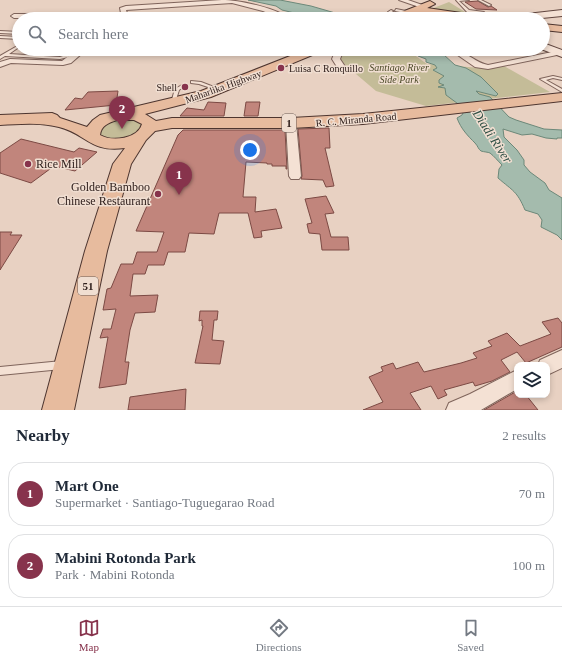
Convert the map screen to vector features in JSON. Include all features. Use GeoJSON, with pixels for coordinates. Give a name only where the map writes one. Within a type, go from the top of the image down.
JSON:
{"type":"FeatureCollection","features":[{"type":"Feature","properties":{"kind":"main road"},"geometry":{"type":"LineString","coordinates":[[405,12],[442,0]]}},
{"type":"Feature","properties":{"kind":"main road"},"geometry":{"type":"LineString","coordinates":[[550,28],[562,29]]}},
{"type":"Feature","properties":{"kind":"main road","name":"Maharlika Highway"},"geometry":{"type":"LineString","coordinates":[[0,120],[122,115],[173,103],[217,89],[300,56]]}},
{"type":"Feature","properties":{"kind":"main road","name":"R. C. Miranda Road"},"geometry":{"type":"LineString","coordinates":[[146,132],[172,123],[291,123],[363,119],[562,97]]}},
{"type":"Feature","properties":{"kind":"main road","name":"1"},"geometry":{"type":"LineString","coordinates":[[40,119],[67,124],[98,140],[123,143],[146,132],[150,123],[142,116],[122,115],[100,122],[91,132],[98,140]]}},
{"type":"Feature","properties":{"kind":"main road","name":"51"},"geometry":{"type":"LineString","coordinates":[[58,410],[70,365],[96,251],[122,164],[146,132]]}},
{"type":"Feature","properties":{"kind":"main road"},"geometry":{"type":"LineString","coordinates":[[98,140],[111,150],[122,164]]}},
{"type":"Feature","properties":{"kind":"street"},"geometry":{"type":"LineString","coordinates":[[123,12],[122,10],[124,8],[155,7],[189,0]]}},
{"type":"Feature","properties":{"kind":"street"},"geometry":{"type":"LineString","coordinates":[[402,0],[405,12]]}},
{"type":"Feature","properties":{"kind":"street"},"geometry":{"type":"LineString","coordinates":[[133,2],[231,1],[270,12]]}},
{"type":"Feature","properties":{"kind":"street"},"geometry":{"type":"LineString","coordinates":[[155,7],[163,2]]}},
{"type":"Feature","properties":{"kind":"street"},"geometry":{"type":"LineString","coordinates":[[550,49],[561,53]]}},
{"type":"Feature","properties":{"kind":"street"},"geometry":{"type":"LineString","coordinates":[[550,55],[561,53]]}},
{"type":"Feature","properties":{"kind":"street"},"geometry":{"type":"LineString","coordinates":[[0,65],[10,61],[63,62],[73,56]]}},
{"type":"Feature","properties":{"kind":"street"},"geometry":{"type":"LineString","coordinates":[[337,56],[336,59],[342,68]]}},
{"type":"Feature","properties":{"kind":"street"},"geometry":{"type":"LineString","coordinates":[[464,56],[478,65],[493,66],[515,60],[541,56]]}},
{"type":"Feature","properties":{"kind":"street"},"geometry":{"type":"LineString","coordinates":[[291,123],[295,176]]}},
{"type":"Feature","properties":{"kind":"street"},"geometry":{"type":"LineString","coordinates":[[550,365],[562,359]]}},
{"type":"Feature","properties":{"kind":"street"},"geometry":{"type":"LineString","coordinates":[[456,410],[476,402],[514,381]]}},
{"type":"Feature","properties":{"kind":"lane"},"geometry":{"type":"LineString","coordinates":[[458,0],[468,0]]}},
{"type":"Feature","properties":{"kind":"lane"},"geometry":{"type":"LineString","coordinates":[[458,0],[468,11],[476,12]]}},
{"type":"Feature","properties":{"kind":"lane"},"geometry":{"type":"LineString","coordinates":[[479,0],[490,5]]}},
{"type":"Feature","properties":{"kind":"lane"},"geometry":{"type":"LineString","coordinates":[[0,32],[12,33]]}},
{"type":"Feature","properties":{"kind":"lane"},"geometry":{"type":"LineString","coordinates":[[0,37],[12,38]]}},
{"type":"Feature","properties":{"kind":"lane"},"geometry":{"type":"LineString","coordinates":[[0,58],[12,50]]}},
{"type":"Feature","properties":{"kind":"lane"},"geometry":{"type":"LineString","coordinates":[[4,55],[12,55]]}},
{"type":"Feature","properties":{"kind":"lane"},"geometry":{"type":"LineString","coordinates":[[23,56],[60,58],[67,56]]}},
{"type":"Feature","properties":{"kind":"lane"},"geometry":{"type":"LineString","coordinates":[[562,80],[555,77],[542,79],[562,91]]}},
{"type":"Feature","properties":{"kind":"lane"},"geometry":{"type":"LineString","coordinates":[[192,82],[200,82],[217,89]]}},
{"type":"Feature","properties":{"kind":"lane"},"geometry":{"type":"LineString","coordinates":[[173,103],[177,90],[183,86]]}},
{"type":"Feature","properties":{"kind":"lane"},"geometry":{"type":"LineString","coordinates":[[0,371],[70,365]]}},
{"type":"Feature","properties":{"kind":"green space"},"geometry":{"type":"Polygon","coordinates":[[[449,2],[465,12],[450,12],[431,9],[449,2]]]}},
{"type":"Feature","properties":{"kind":"green space","name":"Santiago River Side Park"},"geometry":{"type":"Polygon","coordinates":[[[416,56],[427,64],[482,68],[504,66],[550,92],[426,106],[376,91],[336,57],[416,56]]]}},
{"type":"Feature","properties":{"kind":"green space"},"geometry":{"type":"Polygon","coordinates":[[[123,118],[142,121],[144,129],[123,140],[103,137],[100,134],[100,130],[109,122],[123,118]]]}},
{"type":"Feature","properties":{"kind":"water"},"geometry":{"type":"Polygon","coordinates":[[[248,0],[280,0],[332,12],[290,12],[282,10],[276,6],[248,0]]]}},
{"type":"Feature","properties":{"kind":"water","name":"Diadi River"},"geometry":{"type":"Polygon","coordinates":[[[418,56],[445,56],[455,65],[466,68],[481,77],[498,94],[496,96],[476,91],[479,94],[490,97],[509,117],[544,129],[562,130],[562,138],[557,139],[532,134],[522,135],[503,129],[504,137],[517,150],[524,160],[524,165],[530,172],[545,183],[549,190],[562,198],[562,240],[557,235],[541,227],[542,220],[538,214],[525,210],[517,195],[498,178],[499,169],[502,165],[490,153],[480,150],[465,132],[457,118],[462,115],[465,109],[446,95],[445,88],[438,87],[444,85],[439,83],[439,80],[444,76],[433,70],[437,68],[435,65],[426,62],[426,59],[418,56]]]}},
{"type":"Feature","properties":{"kind":"building"},"geometry":{"type":"Polygon","coordinates":[[[478,1],[497,10],[476,9],[465,2],[478,1]]]}},
{"type":"Feature","properties":{"kind":"building"},"geometry":{"type":"Polygon","coordinates":[[[118,91],[116,105],[65,110],[75,98],[82,99],[88,92],[118,91]]]}},
{"type":"Feature","properties":{"kind":"building"},"geometry":{"type":"Polygon","coordinates":[[[208,102],[226,103],[224,116],[180,116],[187,108],[204,110],[208,102]]]}},
{"type":"Feature","properties":{"kind":"building"},"geometry":{"type":"Polygon","coordinates":[[[246,102],[260,102],[258,116],[244,116],[246,102]]]}},
{"type":"Feature","properties":{"kind":"building"},"geometry":{"type":"Polygon","coordinates":[[[329,128],[330,148],[325,148],[334,186],[326,187],[323,180],[301,179],[298,129],[329,128]]]}},
{"type":"Feature","properties":{"kind":"building"},"geometry":{"type":"Polygon","coordinates":[[[183,130],[285,130],[287,169],[286,166],[272,166],[272,164],[267,163],[246,162],[243,197],[256,197],[255,212],[276,209],[282,228],[261,231],[262,237],[254,238],[248,213],[219,213],[214,234],[189,233],[185,252],[168,252],[164,265],[148,265],[145,274],[133,274],[130,296],[158,295],[155,312],[135,313],[130,330],[125,362],[129,362],[126,384],[99,388],[108,337],[100,338],[103,329],[111,329],[116,309],[103,310],[107,289],[111,288],[121,264],[133,264],[137,252],[157,252],[164,232],[136,231],[178,135],[183,130]]]}},
{"type":"Feature","properties":{"kind":"building","name":"Rice Mill"},"geometry":{"type":"Polygon","coordinates":[[[21,139],[74,152],[79,148],[97,152],[75,171],[54,166],[31,183],[0,173],[0,153],[21,139]]]}},
{"type":"Feature","properties":{"kind":"building"},"geometry":{"type":"Polygon","coordinates":[[[326,196],[334,213],[325,214],[331,237],[348,237],[349,250],[322,250],[320,234],[309,233],[307,224],[312,223],[305,199],[326,196]]]}},
{"type":"Feature","properties":{"kind":"building"},"geometry":{"type":"Polygon","coordinates":[[[0,232],[12,232],[10,235],[22,235],[0,270],[0,232]]]}},
{"type":"Feature","properties":{"kind":"building"},"geometry":{"type":"Polygon","coordinates":[[[200,311],[218,311],[217,320],[214,320],[212,340],[224,341],[220,364],[195,363],[203,326],[202,320],[199,321],[200,311]]]}},
{"type":"Feature","properties":{"kind":"building"},"geometry":{"type":"Polygon","coordinates":[[[558,318],[562,323],[562,347],[528,362],[525,362],[517,352],[501,360],[510,372],[492,381],[475,386],[473,382],[444,390],[447,395],[438,399],[431,386],[410,393],[421,410],[363,410],[383,402],[369,377],[383,371],[381,367],[393,363],[396,369],[418,362],[424,372],[461,363],[477,358],[473,353],[492,346],[488,341],[507,333],[520,346],[551,334],[542,322],[558,318]]]}},
{"type":"Feature","properties":{"kind":"building"},"geometry":{"type":"Polygon","coordinates":[[[186,389],[185,410],[128,410],[130,397],[186,389]]]}},
{"type":"Feature","properties":{"kind":"building"},"geometry":{"type":"Polygon","coordinates":[[[514,393],[514,398],[528,398],[538,410],[484,410],[514,393]]]}},
{"type":"Feature","properties":{"kind":"place","name":"Luisa C Ronquillo"},"geometry":{"type":"Point","coordinates":[281,68]}},
{"type":"Feature","properties":{"kind":"place","name":"Shell"},"geometry":{"type":"Point","coordinates":[185,87]}},
{"type":"Feature","properties":{"kind":"place","name":"Mabini Rotonda Park"},"geometry":{"type":"Point","coordinates":[122,129]}},
{"type":"Feature","properties":{"kind":"place","name":"Rice Mill"},"geometry":{"type":"Point","coordinates":[28,164]}},
{"type":"Feature","properties":{"kind":"place","name":"Golden Bamboo Chinese Restaurant"},"geometry":{"type":"Point","coordinates":[158,194]}},
{"type":"Feature","properties":{"kind":"place","name":"Mart One"},"geometry":{"type":"Point","coordinates":[179,195]}}]}
